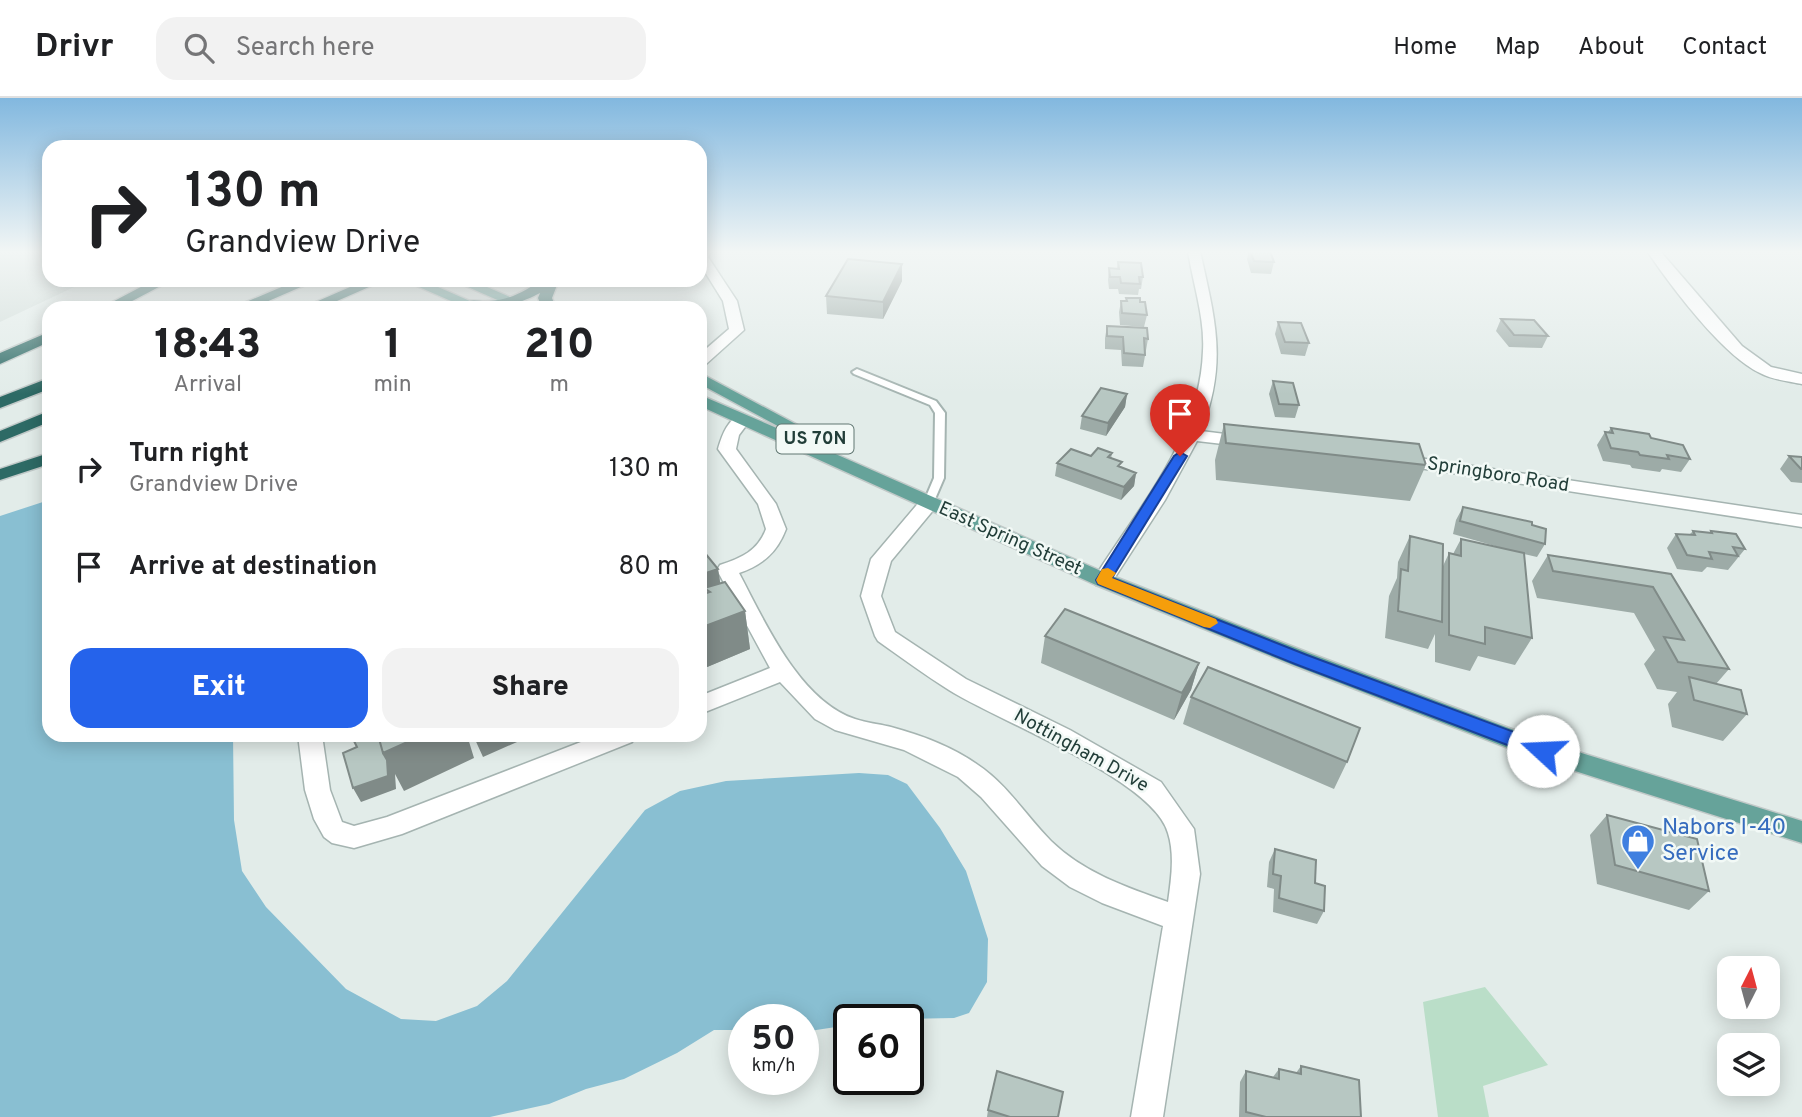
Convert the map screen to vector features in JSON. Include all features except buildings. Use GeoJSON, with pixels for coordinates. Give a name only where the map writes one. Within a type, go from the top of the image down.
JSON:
{"type":"FeatureCollection","features":[{"type":"Feature","properties":{"kind":"highway"},"geometry":{"type":"LineString","coordinates":[[0,359],[42,339]]}},
{"type":"Feature","properties":{"kind":"highway"},"geometry":{"type":"LineString","coordinates":[[0,403],[42,386]]}},
{"type":"Feature","properties":{"kind":"highway"},"geometry":{"type":"LineString","coordinates":[[0,437],[42,419]]}},
{"type":"Feature","properties":{"kind":"highway"},"geometry":{"type":"LineString","coordinates":[[0,475],[42,460]]}},
{"type":"Feature","properties":{"kind":"main road","name":"East Spring Street"},"geometry":{"type":"LineString","coordinates":[[707,381],[755,405],[928,504]]}},
{"type":"Feature","properties":{"kind":"main road","name":"East Spring Street"},"geometry":{"type":"LineString","coordinates":[[707,403],[1103,580],[1301,659],[1543,751],[1802,832]]}},
{"type":"Feature","properties":{"kind":"street"},"geometry":{"type":"LineString","coordinates":[[707,356],[737,330],[728,299]]}},
{"type":"Feature","properties":{"kind":"street"},"geometry":{"type":"LineString","coordinates":[[1103,580],[1193,435],[1209,381],[1211,349],[1202,299]]}},
{"type":"Feature","properties":{"kind":"street"},"geometry":{"type":"LineString","coordinates":[[1694,299],[1743,355],[1766,371],[1802,379]]}},
{"type":"Feature","properties":{"kind":"street"},"geometry":{"type":"LineString","coordinates":[[707,563],[727,570],[754,561],[768,548],[776,528],[767,505],[727,449],[731,434],[743,419]]}},
{"type":"Feature","properties":{"kind":"street"},"geometry":{"type":"LineString","coordinates":[[1193,435],[1274,445]]}},
{"type":"Feature","properties":{"kind":"street","name":"Springboro Road"},"geometry":{"type":"LineString","coordinates":[[1381,458],[1802,521]]}},
{"type":"Feature","properties":{"kind":"street","name":"Nottingham Drive"},"geometry":{"type":"LineString","coordinates":[[928,504],[881,559],[871,596],[886,636],[958,685],[1062,737],[1152,789],[1181,829],[1186,874],[1147,1117]]}},
{"type":"Feature","properties":{"kind":"street"},"geometry":{"type":"LineString","coordinates":[[727,570],[785,671],[799,690],[824,714],[845,724],[934,752],[968,771],[996,795],[1051,858],[1081,880],[1179,919]]}},
{"type":"Feature","properties":{"kind":"street"},"geometry":{"type":"LineString","coordinates":[[707,702],[785,671]]}},
{"type":"Feature","properties":{"kind":"street"},"geometry":{"type":"LineString","coordinates":[[311,742],[317,790],[327,820],[333,832],[355,837],[393,826],[606,742]]}},
{"type":"Feature","properties":{"kind":"lane"},"geometry":{"type":"LineString","coordinates":[[857,372],[933,403],[940,414],[939,478],[928,504]]}},
{"type":"Feature","properties":{"kind":"shaded area"},"geometry":{"type":"Polygon","coordinates":[[[0,299],[50,299],[42,301],[0,322],[0,299]]]}},
{"type":"Feature","properties":{"kind":"green space"},"geometry":{"type":"Polygon","coordinates":[[[1485,987],[1548,1065],[1483,1086],[1489,1117],[1438,1117],[1423,1002],[1485,987]]]}},
{"type":"Feature","properties":{"kind":"water"},"geometry":{"type":"Polygon","coordinates":[[[42,502],[42,742],[233,742],[234,820],[242,871],[266,907],[346,989],[401,1019],[436,1021],[477,1006],[507,981],[645,810],[680,791],[726,781],[859,773],[888,775],[907,784],[940,828],[966,871],[988,939],[987,982],[969,1013],[954,1018],[924,1019],[924,1004],[833,1004],[833,1027],[819,1030],[819,1004],[728,1004],[728,1030],[714,1030],[677,1053],[624,1079],[586,1089],[549,1104],[490,1117],[0,1117],[0,516],[42,502]]]}},
{"type":"Feature","properties":{"kind":"slow traffic"},"geometry":{"type":"LineString","coordinates":[[1108,573],[1103,580],[1210,623]]}},
{"type":"Feature","properties":{"kind":"place","name":"Nabors I-40 Service"},"geometry":{"type":"Point","coordinates":[1638,871]}},
{"type":"Feature","properties":{"kind":"route"},"geometry":{"type":"LineString","coordinates":[[1180,456],[1103,580],[1543,751]]}}]}
